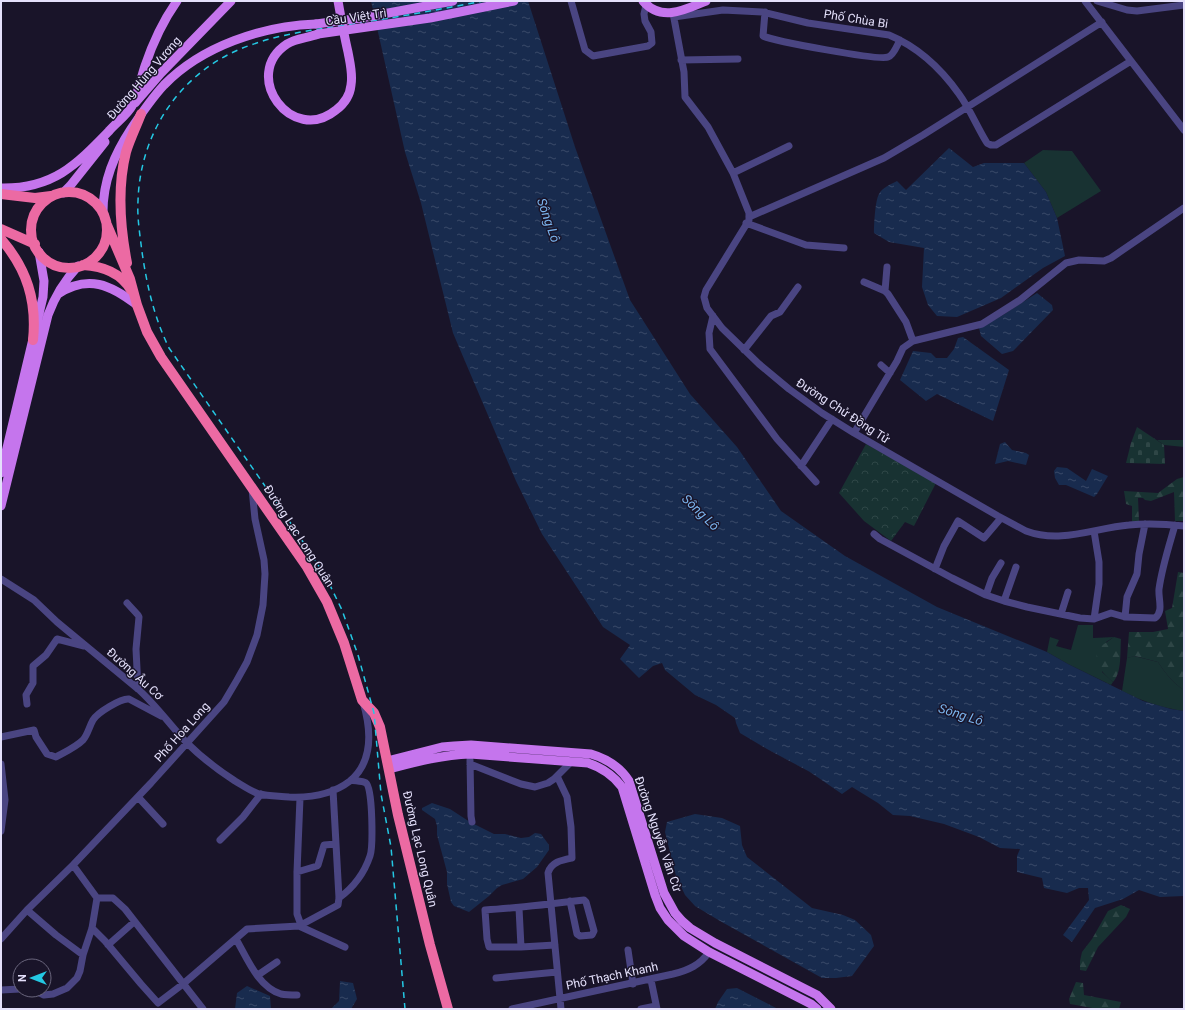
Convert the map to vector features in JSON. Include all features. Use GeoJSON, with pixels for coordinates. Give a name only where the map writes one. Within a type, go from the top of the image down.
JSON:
{"type":"FeatureCollection","features":[{"type":"Feature","properties":{"kind":"highway"},"geometry":{"type":"LineString","coordinates":[[130,279],[121,222],[121,186],[126,152],[141,114]]}},
{"type":"Feature","properties":{"kind":"highway"},"geometry":{"type":"LineString","coordinates":[[1,194],[36,198],[75,192],[86,196],[95,202],[102,212],[107,225],[106,237],[102,249],[94,258],[80,266],[67,267],[57,265],[47,260],[37,248],[1,229]]}},
{"type":"Feature","properties":{"kind":"highway"},"geometry":{"type":"LineString","coordinates":[[37,248],[32,228],[34,216],[44,202],[58,194]]}},
{"type":"Feature","properties":{"kind":"highway","name":"Đường Lạc Long Quân"},"geometry":{"type":"LineString","coordinates":[[107,225],[130,279],[137,305]]}},
{"type":"Feature","properties":{"kind":"highway"},"geometry":{"type":"LineString","coordinates":[[1,239],[18,263],[30,290],[35,316],[33,340]]}},
{"type":"Feature","properties":{"kind":"highway","name":"Đường Lạc Long Quân"},"geometry":{"type":"LineString","coordinates":[[80,266],[92,265],[104,268],[119,277],[130,288],[147,332],[164,363],[307,567],[327,602],[344,643],[362,700],[374,713],[380,727],[398,815],[430,945],[448,1009]]}},
{"type":"Feature","properties":{"kind":"main road"},"geometry":{"type":"LineString","coordinates":[[1,188],[31,186],[45,182],[63,172],[85,156],[132,107],[152,45],[160,28],[178,1]]}},
{"type":"Feature","properties":{"kind":"main road","name":"Đường Hùng Vương"},"geometry":{"type":"LineString","coordinates":[[58,194],[69,188],[132,107],[161,73],[232,1]]}},
{"type":"Feature","properties":{"kind":"main road","name":"Cầu Việt Trì"},"geometry":{"type":"LineString","coordinates":[[338,1],[351,71],[350,92],[343,104],[334,112],[317,119],[304,119],[291,115],[276,102],[270,88],[269,72],[273,60],[286,45],[299,39],[318,34],[430,18],[514,1]]}},
{"type":"Feature","properties":{"kind":"main road","name":"Cầu Việt Trì"},"geometry":{"type":"LineString","coordinates":[[316,24],[362,18],[453,1]]}},
{"type":"Feature","properties":{"kind":"main road"},"geometry":{"type":"LineString","coordinates":[[644,3],[655,9],[674,15],[706,1]]}},
{"type":"Feature","properties":{"kind":"main road","name":"Đường Hùng Vương"},"geometry":{"type":"LineString","coordinates":[[102,212],[104,192],[110,167],[117,152],[141,114],[160,90],[176,74],[191,63],[224,44],[261,32],[284,27],[316,24]]}},
{"type":"Feature","properties":{"kind":"main road"},"geometry":{"type":"LineString","coordinates":[[1,473],[44,289],[43,274],[37,248]]}},
{"type":"Feature","properties":{"kind":"main road"},"geometry":{"type":"LineString","coordinates":[[1,506],[46,321],[57,295],[67,279],[80,266]]}},
{"type":"Feature","properties":{"kind":"main road"},"geometry":{"type":"LineString","coordinates":[[57,295],[74,286],[85,283],[95,283],[116,290],[137,305]]}},
{"type":"Feature","properties":{"kind":"main road","name":"Đường Nguyễn Văn Cừ"},"geometry":{"type":"LineString","coordinates":[[388,765],[442,747],[471,745],[594,765],[603,769],[622,787],[654,895],[660,908],[676,929],[684,936],[710,952],[811,1004],[817,1009]]}},
{"type":"Feature","properties":{"kind":"main road","name":"Đường Nguyễn Văn Cừ"},"geometry":{"type":"LineString","coordinates":[[388,765],[451,754],[517,752],[591,754],[601,757],[617,766],[624,773],[633,791],[664,893],[675,913],[682,921],[690,928],[715,943],[817,996],[831,1009]]}},
{"type":"Feature","properties":{"kind":"street"},"geometry":{"type":"LineString","coordinates":[[571,1],[586,50],[593,56],[648,46],[652,42],[651,32],[645,21],[644,3]]}},
{"type":"Feature","properties":{"kind":"street"},"geometry":{"type":"LineString","coordinates":[[1085,1],[1184,130]]}},
{"type":"Feature","properties":{"kind":"street"},"geometry":{"type":"LineString","coordinates":[[1097,1],[1127,10],[1138,11],[1184,5]]}},
{"type":"Feature","properties":{"kind":"street","name":"Phố Chùa Bi"},"geometry":{"type":"LineString","coordinates":[[674,15],[723,10],[765,12],[811,23],[881,33],[900,40],[927,59],[960,95],[987,143],[991,145],[996,145],[1131,61]]}},
{"type":"Feature","properties":{"kind":"street"},"geometry":{"type":"LineString","coordinates":[[765,12],[763,36],[804,45],[859,56],[885,58],[892,54],[900,40]]}},
{"type":"Feature","properties":{"kind":"street"},"geometry":{"type":"LineString","coordinates":[[674,15],[684,72],[685,97],[708,127],[733,173],[747,207],[748,220]]}},
{"type":"Feature","properties":{"kind":"street"},"geometry":{"type":"LineString","coordinates":[[748,220],[884,158],[1005,84],[1102,22]]}},
{"type":"Feature","properties":{"kind":"street"},"geometry":{"type":"LineString","coordinates":[[681,60],[738,59]]}},
{"type":"Feature","properties":{"kind":"street"},"geometry":{"type":"LineString","coordinates":[[733,173],[790,146]]}},
{"type":"Feature","properties":{"kind":"street"},"geometry":{"type":"LineString","coordinates":[[854,433],[890,373],[903,348],[913,341],[982,324],[1020,300],[1066,263],[1079,260],[1099,261],[1111,258],[1184,208]]}},
{"type":"Feature","properties":{"kind":"street"},"geometry":{"type":"LineString","coordinates":[[748,220],[806,245],[844,248]]}},
{"type":"Feature","properties":{"kind":"street","name":"Đường Chử Đồng Tử"},"geometry":{"type":"LineString","coordinates":[[748,220],[706,290],[704,297],[707,308],[722,328],[744,350],[789,389],[854,433],[1001,518],[1026,531],[1040,536],[1066,536],[1127,525],[1145,524],[1184,526]]}},
{"type":"Feature","properties":{"kind":"street"},"geometry":{"type":"LineString","coordinates":[[885,291],[887,267]]}},
{"type":"Feature","properties":{"kind":"street"},"geometry":{"type":"LineString","coordinates":[[864,282],[885,291],[888,294],[906,322],[913,341]]}},
{"type":"Feature","properties":{"kind":"street"},"geometry":{"type":"LineString","coordinates":[[744,350],[771,316],[780,312],[798,287]]}},
{"type":"Feature","properties":{"kind":"street"},"geometry":{"type":"LineString","coordinates":[[713,316],[709,333],[710,349],[777,439],[816,482]]}},
{"type":"Feature","properties":{"kind":"street"},"geometry":{"type":"LineString","coordinates":[[881,365],[890,373]]}},
{"type":"Feature","properties":{"kind":"street"},"geometry":{"type":"LineString","coordinates":[[801,466],[832,419]]}},
{"type":"Feature","properties":{"kind":"street","name":"Phố Hoa Long"},"geometry":{"type":"LineString","coordinates":[[1,939],[27,910],[73,865],[188,743],[224,702],[247,662],[257,635],[263,605],[266,574],[255,519],[251,487]]}},
{"type":"Feature","properties":{"kind":"street"},"geometry":{"type":"LineString","coordinates":[[935,569],[944,546],[958,521],[984,538],[1001,518]]}},
{"type":"Feature","properties":{"kind":"street"},"geometry":{"type":"LineString","coordinates":[[1126,617],[1127,597],[1138,574],[1139,554],[1145,524]]}},
{"type":"Feature","properties":{"kind":"street"},"geometry":{"type":"LineString","coordinates":[[874,534],[880,539],[935,569],[986,594],[1004,601],[1094,620],[1111,613],[1126,617],[1155,618],[1159,615],[1159,590],[1162,570],[1175,525]]}},
{"type":"Feature","properties":{"kind":"street"},"geometry":{"type":"LineString","coordinates":[[1094,531],[1099,562],[1099,584],[1094,620]]}},
{"type":"Feature","properties":{"kind":"street"},"geometry":{"type":"LineString","coordinates":[[986,594],[992,578],[1001,563]]}},
{"type":"Feature","properties":{"kind":"street"},"geometry":{"type":"LineString","coordinates":[[1004,601],[1016,567]]}},
{"type":"Feature","properties":{"kind":"street","name":"Đường Âu Cơ"},"geometry":{"type":"LineString","coordinates":[[1,579],[34,600],[57,622],[138,689],[149,699],[188,743],[227,776],[261,794],[300,798],[318,795],[333,790],[341,787],[351,780],[363,766],[369,744],[368,726],[362,700]]}},
{"type":"Feature","properties":{"kind":"street"},"geometry":{"type":"LineString","coordinates":[[1061,614],[1068,592]]}},
{"type":"Feature","properties":{"kind":"street"},"geometry":{"type":"LineString","coordinates":[[127,602],[139,617],[136,648],[138,689]]}},
{"type":"Feature","properties":{"kind":"street"},"geometry":{"type":"LineString","coordinates":[[27,704],[26,695],[33,683],[33,666],[46,655],[57,639],[88,647]]}},
{"type":"Feature","properties":{"kind":"street"},"geometry":{"type":"LineString","coordinates":[[1,737],[34,730],[36,737],[47,754],[56,757],[82,741],[96,716],[124,699],[165,718]]}},
{"type":"Feature","properties":{"kind":"street"},"geometry":{"type":"LineString","coordinates":[[470,754],[472,822]]}},
{"type":"Feature","properties":{"kind":"street"},"geometry":{"type":"LineString","coordinates":[[470,764],[535,788],[548,783],[571,762]]}},
{"type":"Feature","properties":{"kind":"street"},"geometry":{"type":"LineString","coordinates":[[1,764],[5,800],[1,831]]}},
{"type":"Feature","properties":{"kind":"street"},"geometry":{"type":"LineString","coordinates":[[557,776],[566,797],[571,827],[572,858],[555,863],[549,869],[548,873],[561,1009]]}},
{"type":"Feature","properties":{"kind":"street"},"geometry":{"type":"LineString","coordinates":[[339,898],[362,876],[371,853],[371,801],[369,787],[366,783],[351,780]]}},
{"type":"Feature","properties":{"kind":"street"},"geometry":{"type":"LineString","coordinates":[[92,928],[157,1002],[160,1002],[245,930],[251,928],[300,925],[338,905],[339,898],[333,790]]}},
{"type":"Feature","properties":{"kind":"street"},"geometry":{"type":"LineString","coordinates":[[220,840],[243,817],[261,794]]}},
{"type":"Feature","properties":{"kind":"street"},"geometry":{"type":"LineString","coordinates":[[138,797],[163,824]]}},
{"type":"Feature","properties":{"kind":"street"},"geometry":{"type":"LineString","coordinates":[[300,798],[297,916],[300,925],[345,947]]}},
{"type":"Feature","properties":{"kind":"street"},"geometry":{"type":"LineString","coordinates":[[297,872],[317,866],[324,845],[336,844]]}},
{"type":"Feature","properties":{"kind":"street"},"geometry":{"type":"LineString","coordinates":[[52,994],[67,988],[77,978],[92,928],[97,898],[73,865]]}},
{"type":"Feature","properties":{"kind":"street"},"geometry":{"type":"LineString","coordinates":[[97,898],[113,898],[125,910],[203,1009]]}},
{"type":"Feature","properties":{"kind":"street"},"geometry":{"type":"LineString","coordinates":[[556,945],[521,947],[488,946],[484,907],[519,908],[570,901],[584,900],[586,902],[594,931],[592,935],[580,936],[577,934],[570,901]]}},
{"type":"Feature","properties":{"kind":"street"},"geometry":{"type":"LineString","coordinates":[[519,908],[521,947]]}},
{"type":"Feature","properties":{"kind":"street"},"geometry":{"type":"LineString","coordinates":[[27,910],[56,935],[83,955]]}},
{"type":"Feature","properties":{"kind":"street"},"geometry":{"type":"LineString","coordinates":[[108,945],[134,922]]}},
{"type":"Feature","properties":{"kind":"street"},"geometry":{"type":"LineString","coordinates":[[236,939],[258,975],[268,986],[282,994],[297,995]]}},
{"type":"Feature","properties":{"kind":"street"},"geometry":{"type":"LineString","coordinates":[[628,950],[633,984]]}},
{"type":"Feature","properties":{"kind":"street","name":"Phố Thạch Khanh"},"geometry":{"type":"LineString","coordinates":[[512,1009],[651,980],[692,968],[701,962],[710,952]]}},
{"type":"Feature","properties":{"kind":"street"},"geometry":{"type":"LineString","coordinates":[[258,975],[277,962]]}},
{"type":"Feature","properties":{"kind":"street"},"geometry":{"type":"LineString","coordinates":[[496,978],[557,972]]}},
{"type":"Feature","properties":{"kind":"street"},"geometry":{"type":"LineString","coordinates":[[641,1009],[656,1008],[651,980]]}},
{"type":"Feature","properties":{"kind":"street"},"geometry":{"type":"LineString","coordinates":[[1,990],[12,989]]}},
{"type":"Feature","properties":{"kind":"green space"},"geometry":{"type":"Polygon","coordinates":[[[1043,150],[1072,151],[1101,191],[1057,218],[1046,192],[1024,163],[1043,150]]]}},
{"type":"Feature","properties":{"kind":"green space"},"geometry":{"type":"Polygon","coordinates":[[[1137,427],[1164,445],[1165,464],[1126,463],[1137,427]]]}},
{"type":"Feature","properties":{"kind":"green space"},"geometry":{"type":"Polygon","coordinates":[[[1157,440],[1184,440],[1184,447],[1164,445],[1157,440]]]}},
{"type":"Feature","properties":{"kind":"green space"},"geometry":{"type":"Polygon","coordinates":[[[866,444],[936,483],[914,526],[905,522],[891,541],[864,521],[839,493],[866,444]]]}},
{"type":"Feature","properties":{"kind":"green space"},"geometry":{"type":"Polygon","coordinates":[[[1184,477],[1183,521],[1175,521],[1174,492],[1151,501],[1138,498],[1139,521],[1132,522],[1132,506],[1126,504],[1124,491],[1158,493],[1177,479],[1184,477]]]}},
{"type":"Feature","properties":{"kind":"green space"},"geometry":{"type":"Polygon","coordinates":[[[1178,572],[1184,573],[1184,690],[1170,678],[1158,662],[1135,656],[1127,658],[1129,632],[1153,632],[1168,629],[1165,611],[1172,608],[1178,572]]]}},
{"type":"Feature","properties":{"kind":"green space"},"geometry":{"type":"Polygon","coordinates":[[[1078,625],[1093,625],[1093,638],[1114,637],[1106,642],[1102,672],[1113,682],[1111,685],[1047,652],[1050,637],[1059,640],[1056,646],[1071,650],[1078,625]]]}},
{"type":"Feature","properties":{"kind":"green space"},"geometry":{"type":"Polygon","coordinates":[[[1114,637],[1121,639],[1119,668],[1113,682],[1105,675],[1098,664],[1097,649],[1114,637]]]}},
{"type":"Feature","properties":{"kind":"green space"},"geometry":{"type":"Polygon","coordinates":[[[1134,656],[1158,662],[1170,678],[1184,690],[1184,711],[1152,704],[1122,691],[1127,658],[1134,656]]]}},
{"type":"Feature","properties":{"kind":"green space"},"geometry":{"type":"Polygon","coordinates":[[[1121,905],[1130,909],[1126,917],[1098,947],[1086,971],[1080,970],[1082,952],[1092,939],[1108,911],[1121,905]]]}},
{"type":"Feature","properties":{"kind":"green space"},"geometry":{"type":"Polygon","coordinates":[[[1076,982],[1083,983],[1084,995],[1121,1002],[1119,1009],[1098,1009],[1070,1004],[1069,999],[1076,982]]]}},
{"type":"Feature","properties":{"kind":"water","name":"Sông Lô"},"geometry":{"type":"Polygon","coordinates":[[[371,1],[528,1],[575,147],[630,300],[690,394],[737,447],[781,511],[845,556],[937,607],[1047,652],[1143,701],[1184,711],[1184,896],[1160,897],[1139,890],[1123,899],[1095,908],[1072,942],[1063,935],[1089,900],[1088,888],[1079,888],[1067,893],[1044,888],[1042,878],[1017,872],[1017,856],[1020,849],[1000,848],[979,837],[944,824],[910,816],[893,815],[878,803],[852,787],[842,794],[810,772],[740,733],[735,718],[716,705],[695,695],[665,670],[662,663],[653,666],[639,678],[620,659],[630,645],[603,627],[542,534],[516,481],[453,333],[421,203],[405,152],[371,1]]]}},
{"type":"Feature","properties":{"kind":"water"},"geometry":{"type":"Polygon","coordinates":[[[949,148],[973,167],[984,163],[1024,163],[1046,192],[1057,218],[1065,256],[1043,268],[1001,298],[957,317],[937,316],[928,305],[922,287],[924,248],[889,242],[874,233],[876,207],[880,192],[887,186],[897,181],[906,190],[949,148]]]}},
{"type":"Feature","properties":{"kind":"water"},"geometry":{"type":"Polygon","coordinates":[[[1037,293],[1052,305],[1053,310],[1013,351],[1002,354],[981,336],[979,328],[1003,315],[1037,293]]]}},
{"type":"Feature","properties":{"kind":"water"},"geometry":{"type":"Polygon","coordinates":[[[963,337],[1009,370],[993,421],[937,394],[926,401],[900,380],[913,351],[931,353],[936,358],[947,358],[954,349],[958,338],[963,337]]]}},
{"type":"Feature","properties":{"kind":"water"},"geometry":{"type":"Polygon","coordinates":[[[1005,442],[1012,450],[1029,455],[1026,465],[1008,461],[995,464],[1000,444],[1005,442]]]}},
{"type":"Feature","properties":{"kind":"water"},"geometry":{"type":"Polygon","coordinates":[[[1057,467],[1067,468],[1086,481],[1092,469],[1108,476],[1094,497],[1066,485],[1059,485],[1055,478],[1054,471],[1057,467]]]}},
{"type":"Feature","properties":{"kind":"water"},"geometry":{"type":"Polygon","coordinates":[[[432,803],[450,809],[470,822],[494,834],[505,834],[521,838],[529,837],[535,833],[541,834],[549,845],[549,850],[537,867],[523,879],[497,888],[469,912],[454,906],[451,902],[447,884],[447,872],[437,835],[435,819],[422,810],[422,808],[432,803]]]}},
{"type":"Feature","properties":{"kind":"water"},"geometry":{"type":"Polygon","coordinates":[[[695,814],[722,818],[740,826],[742,845],[747,857],[812,908],[843,915],[855,920],[871,935],[874,946],[852,976],[822,978],[695,906],[685,895],[676,876],[665,832],[667,822],[695,814]]]}},
{"type":"Feature","properties":{"kind":"water"},"geometry":{"type":"Polygon","coordinates":[[[340,981],[353,983],[357,999],[351,1009],[331,1009],[339,1001],[340,981]]]}},
{"type":"Feature","properties":{"kind":"water"},"geometry":{"type":"Polygon","coordinates":[[[247,986],[270,996],[271,1009],[235,1009],[237,993],[247,986]]]}},
{"type":"Feature","properties":{"kind":"water"},"geometry":{"type":"Polygon","coordinates":[[[737,988],[778,1009],[715,1009],[727,989],[737,988]]]}},
{"type":"Feature","properties":{"kind":"railway"},"geometry":{"type":"LineString","coordinates":[[405,1009],[391,847],[381,794],[374,713],[358,655],[342,610],[326,577],[288,519],[169,348],[155,313],[146,277],[139,226],[138,201],[141,175],[147,151],[156,128],[169,106],[185,87],[203,70],[224,57],[248,46],[284,35],[483,1]]}}]}
